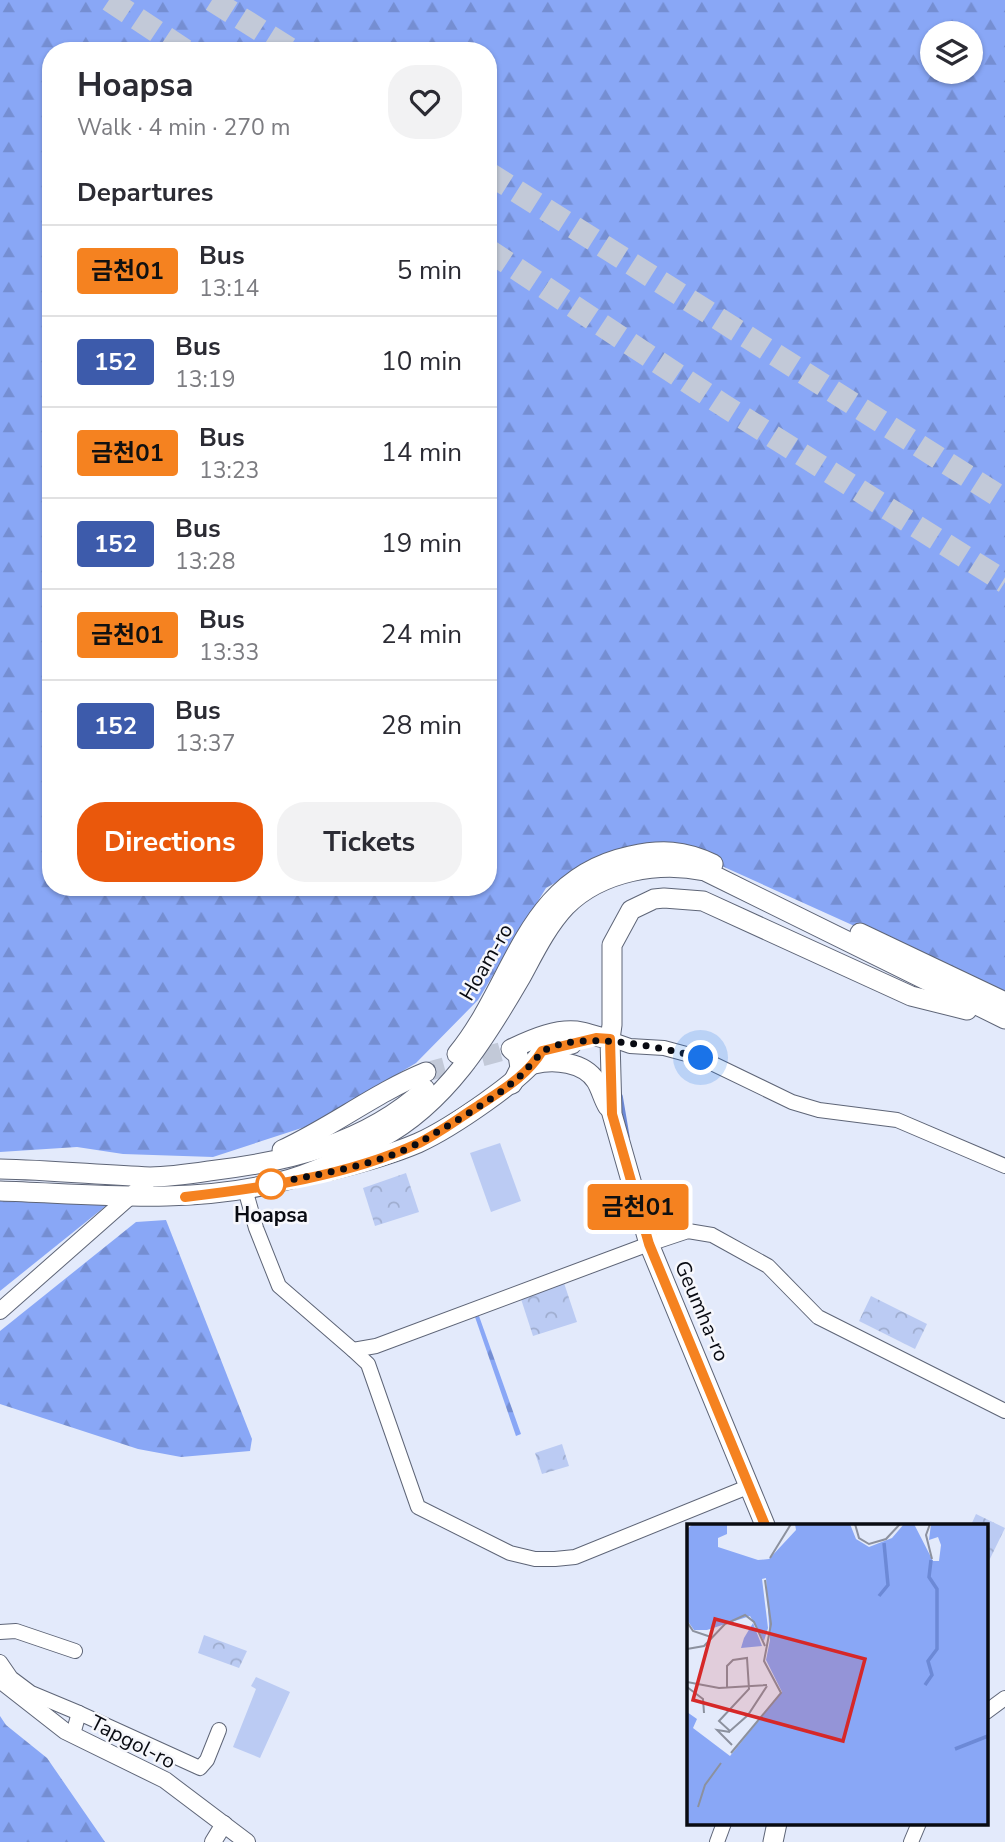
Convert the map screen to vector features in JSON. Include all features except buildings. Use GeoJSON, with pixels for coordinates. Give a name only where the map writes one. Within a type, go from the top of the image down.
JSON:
{"type":"FeatureCollection","features":[{"type":"Feature","properties":{"kind":"main road","name":"Hoam-ro"},"geometry":{"type":"LineString","coordinates":[[0,1169],[152,1177],[242,1167],[332,1146],[408,1105],[438,1077],[462,1048],[545,906],[568,883],[618,859],[672,850],[697,856],[1005,1013]]}},
{"type":"Feature","properties":{"kind":"main road","name":"Hoam-ro"},"geometry":{"type":"LineString","coordinates":[[0,1191],[185,1197],[245,1189],[282,1182],[381,1139],[413,1118],[445,1088],[471,1058],[549,928],[567,905],[589,890],[642,869],[676,867],[705,872],[1005,1013]]}},
{"type":"Feature","properties":{"kind":"main road","name":"Geumha-ro"},"geometry":{"type":"LineString","coordinates":[[765,1524],[649,1244],[612,1114],[603,1039],[612,1025],[611,959],[618,930],[625,917],[638,906],[654,899],[672,897],[703,901],[911,996],[1005,1013]]}},
{"type":"Feature","properties":{"kind":"main road"},"geometry":{"type":"LineString","coordinates":[[512,1084],[520,1068],[517,1055],[511,1049],[537,1037],[558,1033],[583,1032],[603,1039]]}},
{"type":"Feature","properties":{"kind":"main road"},"geometry":{"type":"LineString","coordinates":[[282,1182],[363,1163],[420,1142],[512,1084],[534,1064],[542,1051],[603,1039]]}},
{"type":"Feature","properties":{"kind":"main road"},"geometry":{"type":"LineString","coordinates":[[534,1064],[549,1060],[583,1069],[596,1080],[612,1114]]}},
{"type":"Feature","properties":{"kind":"main road"},"geometry":{"type":"LineString","coordinates":[[242,1167],[322,1132],[396,1085],[426,1072]]}},
{"type":"Feature","properties":{"kind":"street"},"geometry":{"type":"LineString","coordinates":[[603,1039],[630,1046],[664,1048],[701,1058],[792,1102],[819,1110],[897,1120],[1005,1166]]}},
{"type":"Feature","properties":{"kind":"street"},"geometry":{"type":"LineString","coordinates":[[0,1311],[152,1177]]}},
{"type":"Feature","properties":{"kind":"street"},"geometry":{"type":"LineString","coordinates":[[245,1189],[256,1228],[279,1286],[368,1364],[418,1507],[510,1553],[535,1559],[575,1557],[750,1486]]}},
{"type":"Feature","properties":{"kind":"street"},"geometry":{"type":"LineString","coordinates":[[353,1350],[376,1346],[688,1231],[712,1235],[768,1266],[818,1317],[1005,1410]]}},
{"type":"Feature","properties":{"kind":"street"},"geometry":{"type":"LineString","coordinates":[[0,1632],[16,1631],[75,1651]]}},
{"type":"Feature","properties":{"kind":"street"},"geometry":{"type":"LineString","coordinates":[[0,1662],[11,1678],[31,1693],[201,1768],[219,1730]]}},
{"type":"Feature","properties":{"kind":"street","name":"Tapgol-ro"},"geometry":{"type":"LineString","coordinates":[[0,1680],[44,1717],[164,1780],[247,1842]]}},
{"type":"Feature","properties":{"kind":"street"},"geometry":{"type":"LineString","coordinates":[[988,1711],[1005,1698]]}},
{"type":"Feature","properties":{"kind":"street"},"geometry":{"type":"LineString","coordinates":[[73,1734],[79,1713]]}},
{"type":"Feature","properties":{"kind":"street"},"geometry":{"type":"LineString","coordinates":[[213,1842],[224,1824]]}},
{"type":"Feature","properties":{"kind":"street"},"geometry":{"type":"LineString","coordinates":[[717,1842],[723,1825]]}},
{"type":"Feature","properties":{"kind":"street"},"geometry":{"type":"LineString","coordinates":[[911,1842],[918,1825]]}},
{"type":"Feature","properties":{"kind":"green space"},"geometry":{"type":"Polygon","coordinates":[[[0,0],[1005,0],[1005,994],[673,844],[592,862],[546,888],[478,1000],[416,1063],[314,1124],[213,1157],[123,1154],[77,1147],[0,1152],[0,0]]]}},
{"type":"Feature","properties":{"kind":"green space"},"geometry":{"type":"Polygon","coordinates":[[[500,1143],[521,1201],[491,1212],[470,1153],[500,1143]]]}},
{"type":"Feature","properties":{"kind":"green space"},"geometry":{"type":"Polygon","coordinates":[[[406,1173],[419,1212],[375,1226],[363,1188],[406,1173]]]}},
{"type":"Feature","properties":{"kind":"green space"},"geometry":{"type":"Polygon","coordinates":[[[0,1201],[107,1205],[0,1291],[0,1201]]]}},
{"type":"Feature","properties":{"kind":"green space"},"geometry":{"type":"Polygon","coordinates":[[[166,1220],[252,1439],[250,1451],[181,1457],[138,1449],[0,1404],[0,1331],[136,1222],[166,1220]]]}},
{"type":"Feature","properties":{"kind":"green space"},"geometry":{"type":"Polygon","coordinates":[[[564,1283],[577,1322],[533,1336],[521,1299],[564,1283]]]}},
{"type":"Feature","properties":{"kind":"green space"},"geometry":{"type":"Polygon","coordinates":[[[871,1296],[927,1324],[915,1349],[859,1321],[871,1296]]]}},
{"type":"Feature","properties":{"kind":"green space"},"geometry":{"type":"Polygon","coordinates":[[[479,1316],[521,1434],[516,1436],[475,1317],[479,1316]]]}},
{"type":"Feature","properties":{"kind":"green space"},"geometry":{"type":"Polygon","coordinates":[[[562,1444],[569,1466],[542,1474],[535,1453],[562,1444]]]}},
{"type":"Feature","properties":{"kind":"green space"},"geometry":{"type":"Polygon","coordinates":[[[976,1514],[1005,1528],[988,1563],[988,1524],[971,1524],[976,1514]]]}},
{"type":"Feature","properties":{"kind":"green space"},"geometry":{"type":"Polygon","coordinates":[[[204,1635],[247,1651],[239,1668],[198,1653],[204,1635]]]}},
{"type":"Feature","properties":{"kind":"green space"},"geometry":{"type":"Polygon","coordinates":[[[256,1677],[290,1692],[260,1758],[233,1747],[256,1689],[251,1686],[256,1677]]]}},
{"type":"Feature","properties":{"kind":"green space"},"geometry":{"type":"Polygon","coordinates":[[[0,1716],[6,1725],[47,1758],[105,1842],[0,1842],[0,1716]]]}},
{"type":"Feature","properties":{"kind":"waterway"},"geometry":{"type":"LineString","coordinates":[[621,1096],[628,1137]]}},
{"type":"Feature","properties":{"kind":"tunnel"},"geometry":{"type":"LineString","coordinates":[[109,0],[172,42]]}},
{"type":"Feature","properties":{"kind":"tunnel"},"geometry":{"type":"LineString","coordinates":[[212,0],[279,42]]}},
{"type":"Feature","properties":{"kind":"tunnel"},"geometry":{"type":"LineString","coordinates":[[497,179],[1005,500]]}},
{"type":"Feature","properties":{"kind":"tunnel"},"geometry":{"type":"LineString","coordinates":[[497,256],[726,407],[1005,582]]}},
{"type":"Feature","properties":{"kind":"tunnel"},"geometry":{"type":"LineString","coordinates":[[426,1072],[511,1049]]}},
{"type":"Feature","properties":{"kind":"bus line","name":"금천01"},"geometry":{"type":"LineString","coordinates":[[185,1197],[245,1189],[363,1163],[420,1142],[512,1084],[534,1064],[542,1051],[596,1038],[610,1039],[612,1114],[649,1244],[765,1524]]}},
{"type":"Feature","properties":{"kind":"place","name":"Hoapsa"},"geometry":{"type":"Point","coordinates":[271,1184]}},
{"type":"Feature","properties":{"kind":"route"},"geometry":{"type":"LineString","coordinates":[[271,1184],[264,1185],[363,1163],[420,1142],[512,1084],[534,1064],[542,1051],[552,1047],[584,1043],[596,1038],[610,1039],[630,1046],[664,1048],[701,1058]]}}]}
